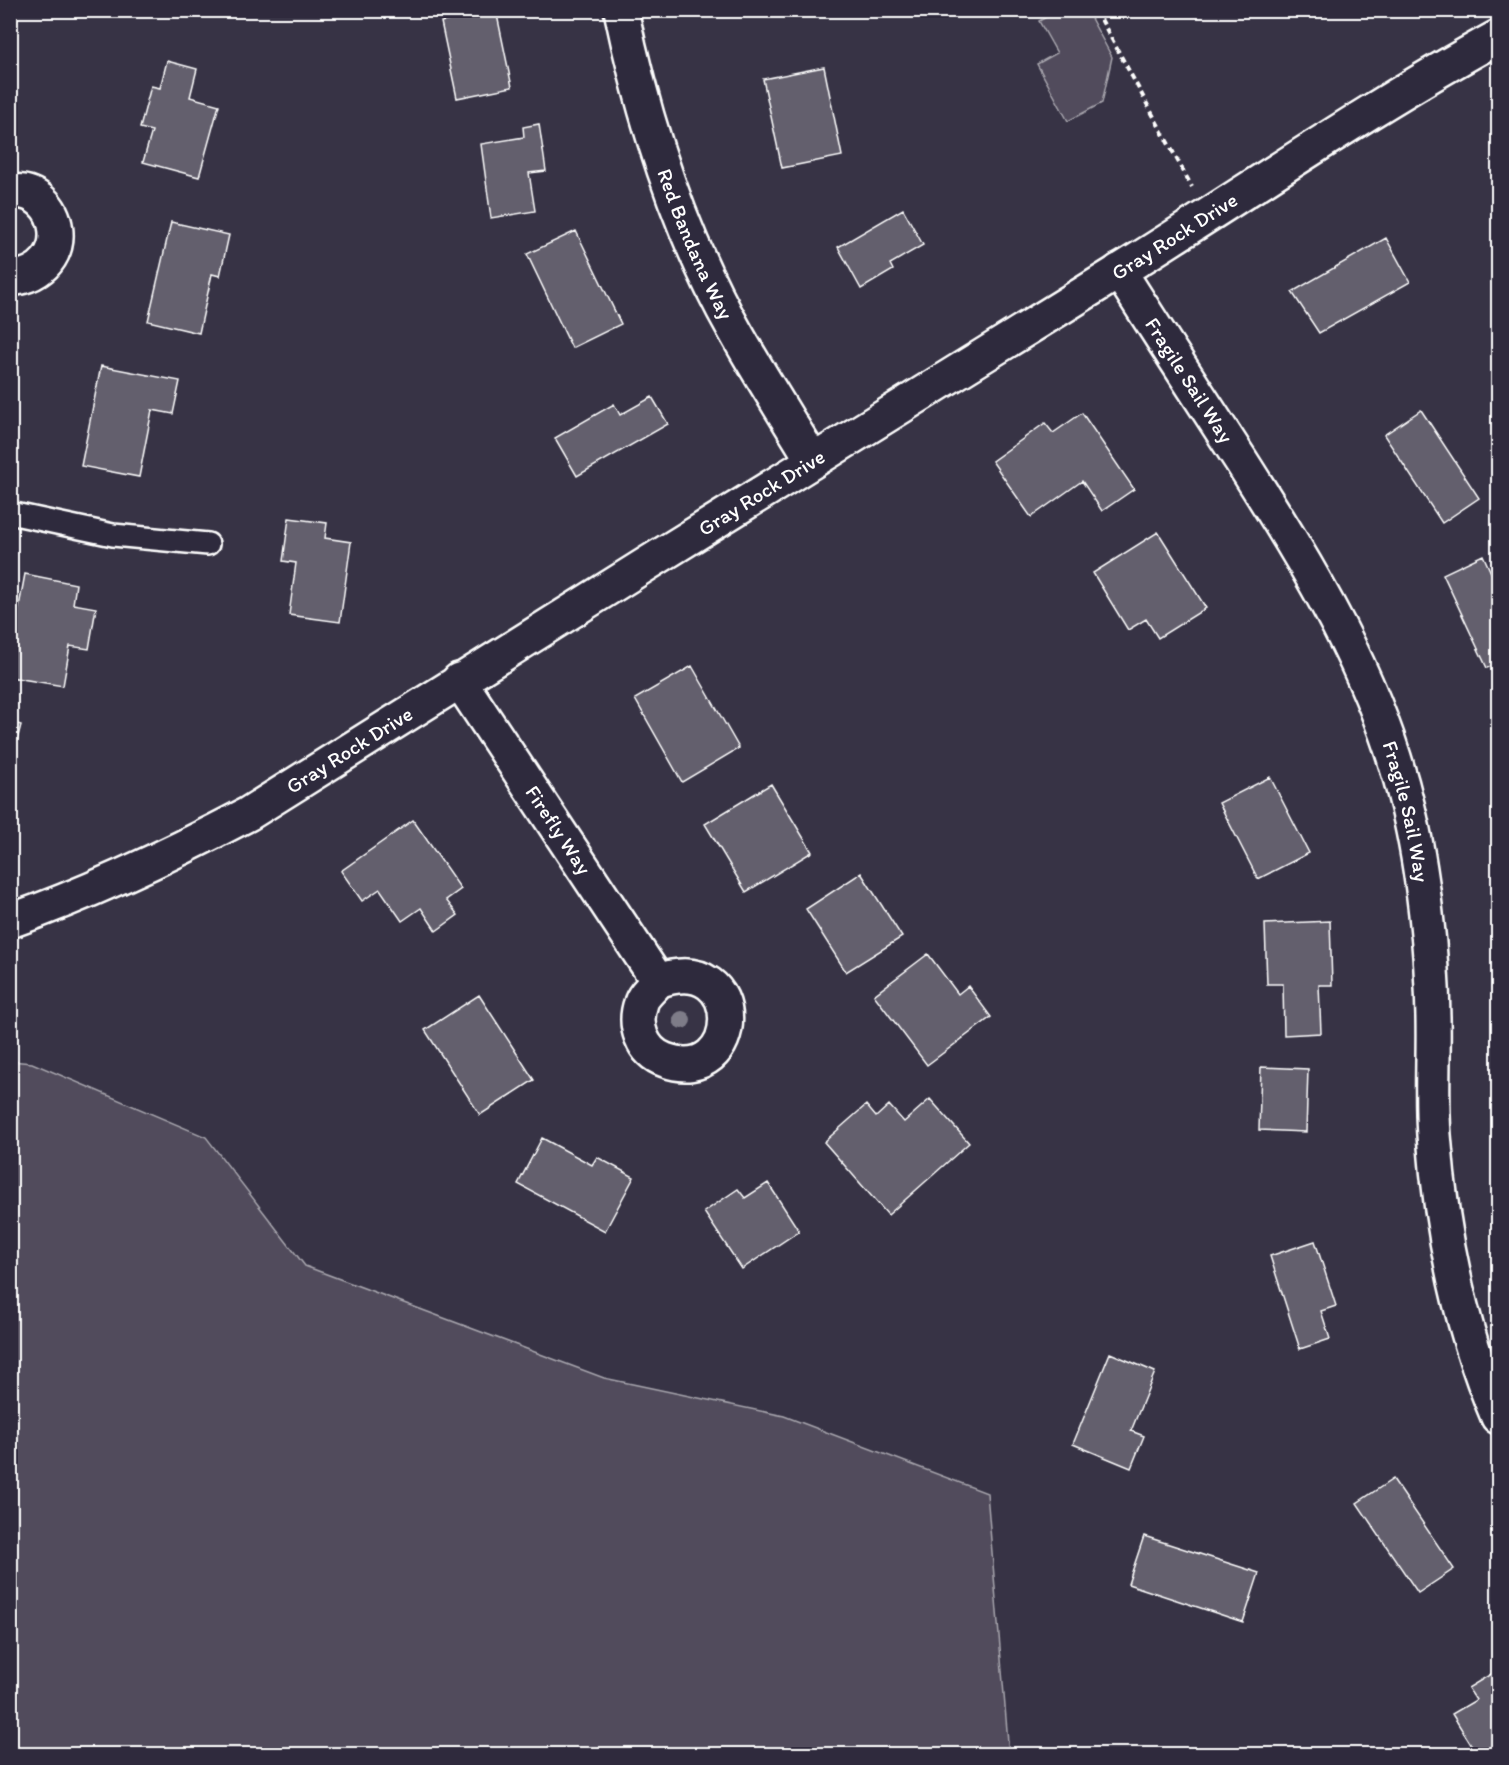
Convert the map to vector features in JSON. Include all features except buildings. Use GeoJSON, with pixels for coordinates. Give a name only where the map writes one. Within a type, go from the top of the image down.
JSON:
{"type":"FeatureCollection","features":[{"type":"Feature","properties":{"kind":"street","name":"Red Bandana Way"},"geometry":{"type":"LineString","coordinates":[[621,10],[654,143],[688,235],[734,329],[812,459]]}},
{"type":"Feature","properties":{"kind":"street","name":"Gray Rock Drive"},"geometry":{"type":"LineString","coordinates":[[10,921],[75,898],[155,863],[248,814],[812,459],[1119,271],[1371,110],[1498,37]]}},
{"type":"Feature","properties":{"kind":"street"},"geometry":{"type":"LineString","coordinates":[[10,192],[34,196],[50,210],[57,231],[54,252],[44,267],[28,277],[10,279]]}},
{"type":"Feature","properties":{"kind":"street","name":"Fragile Sail Way"},"geometry":{"type":"LineString","coordinates":[[1119,271],[1304,559],[1346,636],[1380,719],[1408,808],[1425,913],[1433,1013],[1434,1131],[1443,1226],[1462,1308],[1498,1417]]}},
{"type":"Feature","properties":{"kind":"street","name":"Firefly Way"},"geometry":{"type":"LineString","coordinates":[[459,680],[658,981]]}},
{"type":"Feature","properties":{"kind":"lane"},"geometry":{"type":"LineString","coordinates":[[10,513],[113,535],[208,544]]}},
{"type":"Feature","properties":{"kind":"path"},"geometry":{"type":"LineString","coordinates":[[1096,10],[1206,214]]}},
{"type":"Feature","properties":{"kind":"shaded area"},"geometry":{"type":"Polygon","coordinates":[[[1059,10],[1087,11],[1112,57],[1102,103],[1068,121],[1037,64],[1057,53],[1039,21],[1059,10]]]}},
{"type":"Feature","properties":{"kind":"shaded area"},"geometry":{"type":"Polygon","coordinates":[[[11,1061],[32,1063],[206,1137],[305,1266],[604,1378],[784,1416],[987,1493],[1009,1754],[11,1754],[11,1061]]]}}]}
